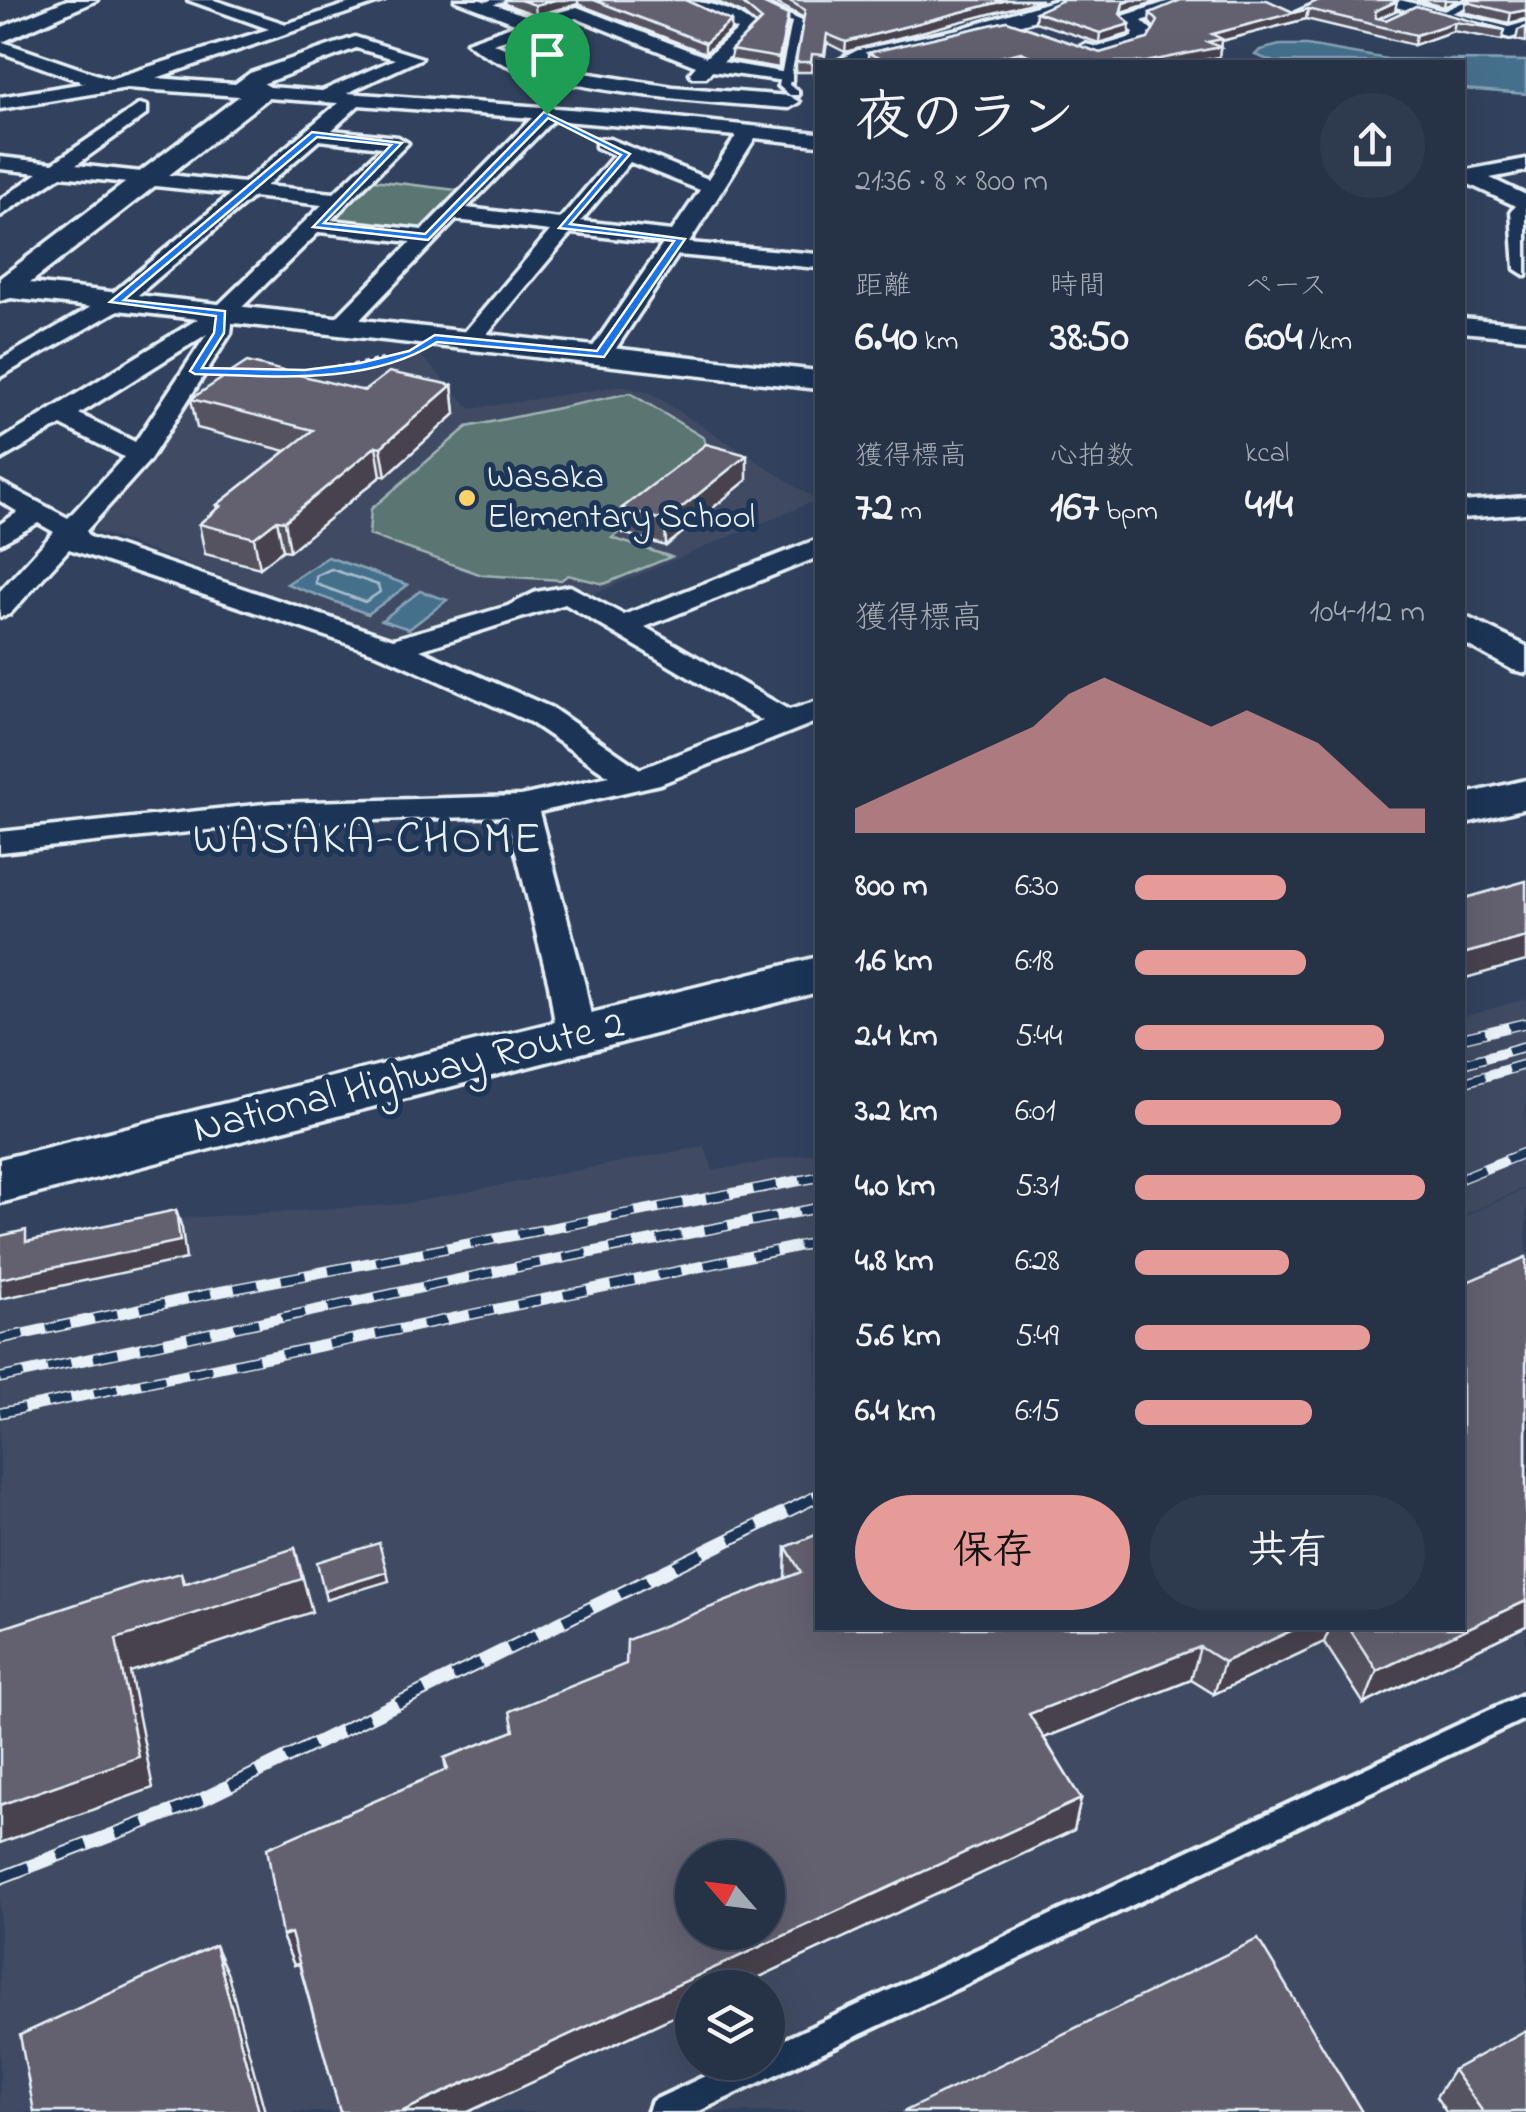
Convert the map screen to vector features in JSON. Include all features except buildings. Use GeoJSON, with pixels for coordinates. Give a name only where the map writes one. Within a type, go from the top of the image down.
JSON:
{"type":"FeatureCollection","features":[{"type":"Feature","properties":{"kind":"highway"},"geometry":{"type":"LineString","coordinates":[[1465,809],[1526,794]]}},
{"type":"Feature","properties":{"kind":"highway","name":"National Highway Route 2"},"geometry":{"type":"LineString","coordinates":[[0,1182],[815,975]]}},
{"type":"Feature","properties":{"kind":"street"},"geometry":{"type":"LineString","coordinates":[[0,36],[84,0]]}},
{"type":"Feature","properties":{"kind":"street"},"geometry":{"type":"LineString","coordinates":[[0,103],[119,84],[376,0]]}},
{"type":"Feature","properties":{"kind":"street"},"geometry":{"type":"LineString","coordinates":[[638,120],[744,38],[748,26],[682,0]]}},
{"type":"Feature","properties":{"kind":"street"},"geometry":{"type":"LineString","coordinates":[[849,60],[881,48],[928,42],[1007,22],[1072,0]]}},
{"type":"Feature","properties":{"kind":"street"},"geometry":{"type":"LineString","coordinates":[[1007,22],[1098,53],[1140,41],[1144,31],[1129,20],[1191,0]]}},
{"type":"Feature","properties":{"kind":"street"},"geometry":{"type":"LineString","coordinates":[[1379,0],[1405,13],[1440,15],[1510,33],[1526,26]]}},
{"type":"Feature","properties":{"kind":"street"},"geometry":{"type":"LineString","coordinates":[[215,2],[282,28]]}},
{"type":"Feature","properties":{"kind":"street"},"geometry":{"type":"LineString","coordinates":[[473,3],[534,24]]}},
{"type":"Feature","properties":{"kind":"street"},"geometry":{"type":"LineString","coordinates":[[610,4],[476,42],[542,72],[674,93],[793,90]]}},
{"type":"Feature","properties":{"kind":"street"},"geometry":{"type":"LineString","coordinates":[[577,12],[709,65],[793,90]]}},
{"type":"Feature","properties":{"kind":"street"},"geometry":{"type":"LineString","coordinates":[[2,290],[152,179],[252,89],[257,78],[355,42],[413,58],[324,96]]}},
{"type":"Feature","properties":{"kind":"street"},"geometry":{"type":"LineString","coordinates":[[0,46],[119,84],[252,89],[638,120],[815,140]]}},
{"type":"Feature","properties":{"kind":"street"},"geometry":{"type":"LineString","coordinates":[[0,72],[36,59]]}},
{"type":"Feature","properties":{"kind":"street"},"geometry":{"type":"LineString","coordinates":[[600,354],[715,190],[793,90]]}},
{"type":"Feature","properties":{"kind":"street"},"geometry":{"type":"LineString","coordinates":[[0,370],[116,302],[356,98]]}},
{"type":"Feature","properties":{"kind":"street"},"geometry":{"type":"LineString","coordinates":[[0,210],[140,110]]}},
{"type":"Feature","properties":{"kind":"street"},"geometry":{"type":"LineString","coordinates":[[547,114],[626,154],[715,190]]}},
{"type":"Feature","properties":{"kind":"street"},"geometry":{"type":"LineString","coordinates":[[340,328],[547,114]]}},
{"type":"Feature","properties":{"kind":"street"},"geometry":{"type":"LineString","coordinates":[[0,452],[222,314],[398,143],[315,134]]}},
{"type":"Feature","properties":{"kind":"street"},"geometry":{"type":"LineString","coordinates":[[468,342],[626,154]]}},
{"type":"Feature","properties":{"kind":"street"},"geometry":{"type":"LineString","coordinates":[[0,163],[340,200]]}},
{"type":"Feature","properties":{"kind":"street"},"geometry":{"type":"LineString","coordinates":[[1525,208],[1469,176],[1526,165]]}},
{"type":"Feature","properties":{"kind":"street"},"geometry":{"type":"LineString","coordinates":[[1482,207],[1525,208]]}},
{"type":"Feature","properties":{"kind":"street"},"geometry":{"type":"LineString","coordinates":[[1525,208],[1526,270]]}},
{"type":"Feature","properties":{"kind":"street"},"geometry":{"type":"LineString","coordinates":[[452,213],[815,262]]}},
{"type":"Feature","properties":{"kind":"street"},"geometry":{"type":"LineString","coordinates":[[317,225],[428,237]]}},
{"type":"Feature","properties":{"kind":"street"},"geometry":{"type":"LineString","coordinates":[[2,290],[815,380]]}},
{"type":"Feature","properties":{"kind":"street"},"geometry":{"type":"LineString","coordinates":[[0,608],[140,455],[219,333],[222,314]]}},
{"type":"Feature","properties":{"kind":"street"},"geometry":{"type":"LineString","coordinates":[[1465,325],[1525,322],[1523,358]]}},
{"type":"Feature","properties":{"kind":"street"},"geometry":{"type":"LineString","coordinates":[[60,414],[140,455]]}},
{"type":"Feature","properties":{"kind":"street"},"geometry":{"type":"LineString","coordinates":[[0,490],[73,532],[79,543],[392,649],[541,715],[635,780]]}},
{"type":"Feature","properties":{"kind":"street"},"geometry":{"type":"LineString","coordinates":[[1465,510],[1526,504]]}},
{"type":"Feature","properties":{"kind":"street"},"geometry":{"type":"LineString","coordinates":[[0,536],[36,512]]}},
{"type":"Feature","properties":{"kind":"street"},"geometry":{"type":"LineString","coordinates":[[624,625],[815,548]]}},
{"type":"Feature","properties":{"kind":"street"},"geometry":{"type":"LineString","coordinates":[[392,649],[518,612],[546,598],[570,596],[802,716]]}},
{"type":"Feature","properties":{"kind":"street"},"geometry":{"type":"LineString","coordinates":[[1465,628],[1526,662]]}},
{"type":"Feature","properties":{"kind":"street"},"geometry":{"type":"LineString","coordinates":[[0,842],[274,813],[522,806],[635,780],[802,716]]}},
{"type":"Feature","properties":{"kind":"street"},"geometry":{"type":"LineString","coordinates":[[522,806],[576,1036]]}},
{"type":"Feature","properties":{"kind":"lane"},"geometry":{"type":"LineString","coordinates":[[473,3],[500,0]]}},
{"type":"Feature","properties":{"kind":"lane"},"geometry":{"type":"LineString","coordinates":[[759,0],[758,5],[797,21],[793,90]]}},
{"type":"Feature","properties":{"kind":"lane"},"geometry":{"type":"LineString","coordinates":[[1440,15],[1476,0]]}},
{"type":"Feature","properties":{"kind":"lane"},"geometry":{"type":"LineString","coordinates":[[663,2112],[1526,1705]]}},
{"type":"Feature","properties":{"kind":"path"},"geometry":{"type":"LineString","coordinates":[[276,372],[361,366],[412,353],[435,338]]}},
{"type":"Feature","properties":{"kind":"shaded area","name":"Wasaka Elementary School"},"geometry":{"type":"Polygon","coordinates":[[[419,354],[471,409],[621,386],[650,393],[815,501],[588,596],[576,588],[545,589],[507,608],[395,640],[94,530],[209,374],[318,375],[369,368],[419,354]]]}},
{"type":"Feature","properties":{"kind":"shaded area"},"geometry":{"type":"Polygon","coordinates":[[[1526,999],[1526,1187],[1465,1214],[1465,1016],[1526,999]]]}},
{"type":"Feature","properties":{"kind":"shaded area"},"geometry":{"type":"Polygon","coordinates":[[[704,1146],[713,1171],[815,1152],[815,1630],[1465,1630],[1465,1216],[1526,1189],[1526,2112],[0,2112],[0,1248],[187,1218],[404,1204],[704,1146]]]}},
{"type":"Feature","properties":{"kind":"green space"},"geometry":{"type":"Polygon","coordinates":[[[373,180],[464,191],[422,233],[331,222],[373,180]]]}},
{"type":"Feature","properties":{"kind":"green space"},"geometry":{"type":"Polygon","coordinates":[[[630,393],[704,438],[709,458],[612,538],[671,557],[604,584],[568,575],[561,580],[482,575],[369,535],[371,509],[467,427],[630,393]]]}},
{"type":"Feature","properties":{"kind":"water"},"geometry":{"type":"Polygon","coordinates":[[[1307,45],[1387,59],[1456,60],[1269,60],[1255,55],[1260,50],[1307,45]]]}},
{"type":"Feature","properties":{"kind":"water"},"geometry":{"type":"Polygon","coordinates":[[[1465,60],[1526,61],[1526,94],[1465,89],[1465,60]]]}},
{"type":"Feature","properties":{"kind":"water"},"geometry":{"type":"Polygon","coordinates":[[[328,557],[408,585],[368,614],[287,584],[328,557]]]}},
{"type":"Feature","properties":{"kind":"water"},"geometry":{"type":"Polygon","coordinates":[[[420,591],[447,600],[409,629],[382,620],[420,591]]]}},
{"type":"Feature","properties":{"kind":"railway"},"geometry":{"type":"LineString","coordinates":[[1465,1037],[1526,1023]]}},
{"type":"Feature","properties":{"kind":"railway"},"geometry":{"type":"LineString","coordinates":[[1465,1063],[1526,1046]]}},
{"type":"Feature","properties":{"kind":"railway"},"geometry":{"type":"LineString","coordinates":[[1465,1082],[1526,1064]]}},
{"type":"Feature","properties":{"kind":"railway"},"geometry":{"type":"LineString","coordinates":[[1465,1177],[1526,1152]]}},
{"type":"Feature","properties":{"kind":"railway"},"geometry":{"type":"LineString","coordinates":[[0,1339],[218,1292],[815,1178]]}},
{"type":"Feature","properties":{"kind":"railway"},"geometry":{"type":"LineString","coordinates":[[0,1378],[522,1266],[815,1209]]}},
{"type":"Feature","properties":{"kind":"railway"},"geometry":{"type":"LineString","coordinates":[[0,1413],[815,1243]]}},
{"type":"Feature","properties":{"kind":"railway"},"geometry":{"type":"LineString","coordinates":[[0,1878],[197,1802],[815,1497]]}},
{"type":"Feature","properties":{"kind":"place","name":"Wasaka Elementary School"},"geometry":{"type":"Point","coordinates":[467,498]}},
{"type":"Feature","properties":{"kind":"district","name":"WASAKA-CHOME"},"geometry":{"type":"Point","coordinates":[368,841]}},
{"type":"Feature","properties":{"kind":"route"},"geometry":{"type":"LineString","coordinates":[[547,114],[626,154],[563,226],[680,239],[600,354],[435,338],[412,353],[361,366],[305,373],[195,371],[219,333],[222,314],[116,302],[315,134],[398,143],[317,225],[428,237],[547,114]]}}]}
